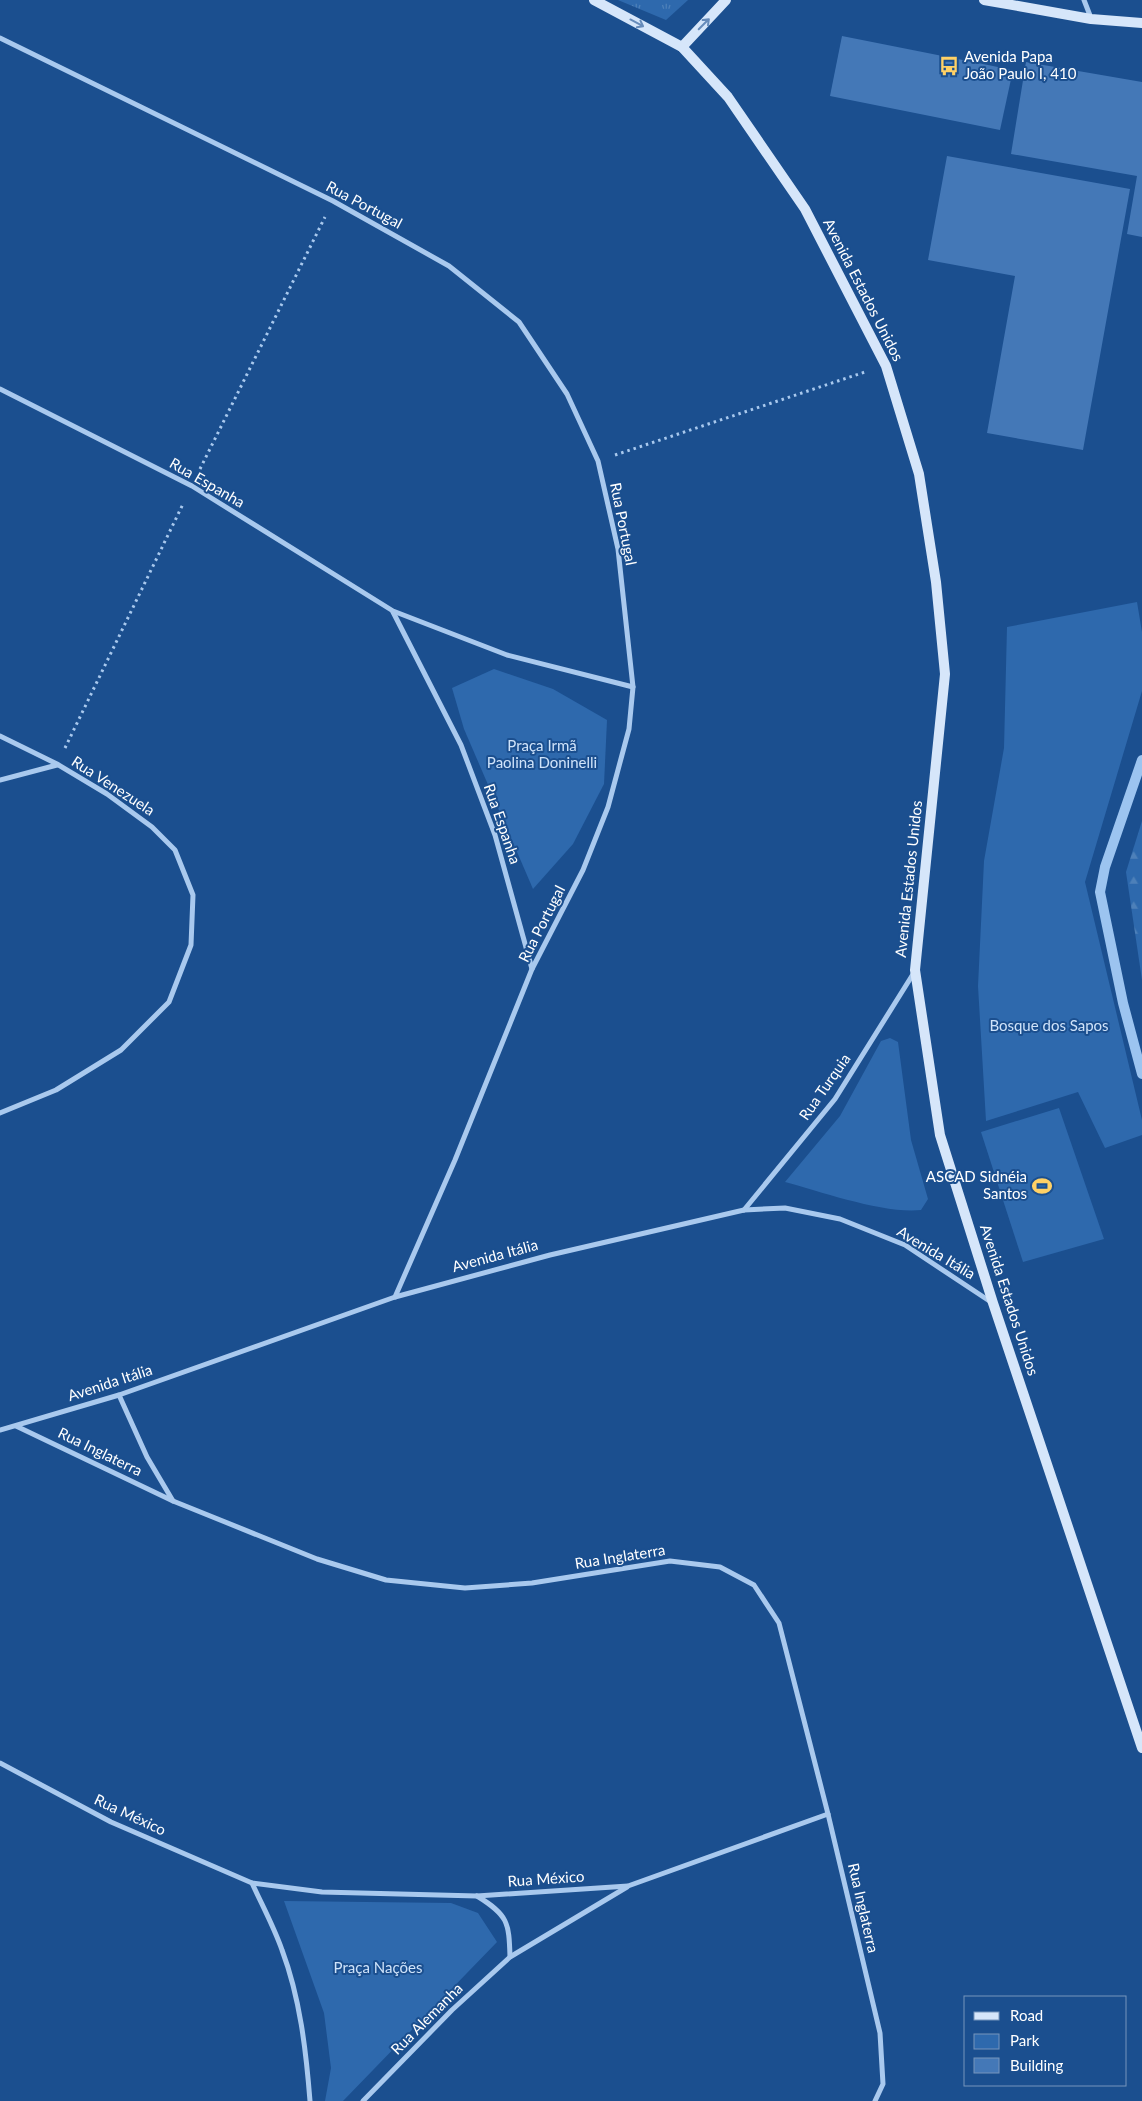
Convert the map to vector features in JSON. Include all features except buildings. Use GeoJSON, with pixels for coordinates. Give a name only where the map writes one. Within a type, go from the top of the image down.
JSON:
{"type":"FeatureCollection","features":[{"type":"Feature","properties":{"kind":"street","name":"Avenida Estados Unidos"},"geometry":{"type":"LineString","coordinates":[[594,0],[682,47],[728,97],[805,209],[886,366],[919,474],[936,582],[945,674],[915,970],[940,1135],[993,1303],[1142,1748]]}},
{"type":"Feature","properties":{"kind":"street"},"geometry":{"type":"LineString","coordinates":[[682,47],[726,0]]}},
{"type":"Feature","properties":{"kind":"street"},"geometry":{"type":"LineString","coordinates":[[984,0],[1091,19],[1142,23]]}},
{"type":"Feature","properties":{"kind":"street"},"geometry":{"type":"LineString","coordinates":[[1084,0],[1091,19]]}},
{"type":"Feature","properties":{"kind":"street","name":"Rua Portugal"},"geometry":{"type":"LineString","coordinates":[[0,38],[333,201],[450,266],[519,322],[567,394],[598,461],[618,549],[634,687],[630,729],[608,806],[583,870],[532,969],[455,1160],[395,1297]]}},
{"type":"Feature","properties":{"kind":"street","name":"Rua Espanha"},"geometry":{"type":"LineString","coordinates":[[0,388],[192,486],[393,612],[507,655],[634,687]]}},
{"type":"Feature","properties":{"kind":"street","name":"Rua Espanha"},"geometry":{"type":"LineString","coordinates":[[393,612],[461,746],[495,835],[532,969]]}},
{"type":"Feature","properties":{"kind":"street","name":"Rua Venezuela"},"geometry":{"type":"LineString","coordinates":[[0,736],[57,764],[107,794],[152,826],[175,850],[193,895],[191,945],[169,1002],[121,1050],[56,1090],[0,1113]]}},
{"type":"Feature","properties":{"kind":"street"},"geometry":{"type":"LineString","coordinates":[[0,780],[57,764]]}},
{"type":"Feature","properties":{"kind":"street","name":"Rua Turquia"},"geometry":{"type":"LineString","coordinates":[[744,1210],[835,1099],[915,970]]}},
{"type":"Feature","properties":{"kind":"street","name":"Avenida Itália"},"geometry":{"type":"LineString","coordinates":[[0,1430],[119,1395],[395,1297],[550,1255],[744,1210],[785,1208],[840,1219],[905,1245],[993,1303]]}},
{"type":"Feature","properties":{"kind":"street","name":"Rua Inglaterra"},"geometry":{"type":"LineString","coordinates":[[119,1395],[133,1430],[173,1500]]}},
{"type":"Feature","properties":{"kind":"street","name":"Rua Inglaterra"},"geometry":{"type":"LineString","coordinates":[[16,1425],[173,1500],[317,1560],[386,1580],[465,1588],[532,1583],[670,1560],[720,1567],[754,1585],[779,1623],[828,1814],[880,2034],[883,2084],[875,2101]]}},
{"type":"Feature","properties":{"kind":"street","name":"Rua México"},"geometry":{"type":"LineString","coordinates":[[0,1763],[111,1822],[252,1883],[322,1892],[477,1896],[628,1886],[828,1814]]}},
{"type":"Feature","properties":{"kind":"street"},"geometry":{"type":"LineString","coordinates":[[252,1883],[282,1951],[297,2003],[307,2065],[310,2101]]}},
{"type":"Feature","properties":{"kind":"street","name":"Rua Alemanha"},"geometry":{"type":"LineString","coordinates":[[363,2101],[452,2010],[510,1957],[628,1886]]}},
{"type":"Feature","properties":{"kind":"street"},"geometry":{"type":"LineString","coordinates":[[477,1896],[493,1906],[504,1917],[509,1934],[510,1957]]}},
{"type":"Feature","properties":{"kind":"path"},"geometry":{"type":"LineString","coordinates":[[57,764],[333,201]]}},
{"type":"Feature","properties":{"kind":"path"},"geometry":{"type":"LineString","coordinates":[[598,461],[886,366]]}},
{"type":"Feature","properties":{"kind":"green space"},"geometry":{"type":"Polygon","coordinates":[[[618,0],[688,0],[666,20],[618,0]]]}},
{"type":"Feature","properties":{"kind":"green space","name":"Bosque dos Sapos"},"geometry":{"type":"Polygon","coordinates":[[[1137,602],[1142,632],[1142,691],[1085,882],[1142,1120],[1142,1135],[1105,1148],[1078,1092],[986,1121],[978,986],[984,861],[1004,748],[1007,627],[1137,602]]]}},
{"type":"Feature","properties":{"kind":"green space","name":"Praça Irmã Paolina Doninelli"},"geometry":{"type":"Polygon","coordinates":[[[494,669],[553,689],[607,720],[604,784],[573,844],[533,889],[464,729],[452,688],[494,669]]]}},
{"type":"Feature","properties":{"kind":"green space"},"geometry":{"type":"Polygon","coordinates":[[[1142,821],[1142,980],[1126,872],[1142,821]]]}},
{"type":"Feature","properties":{"kind":"green space"},"geometry":{"type":"Polygon","coordinates":[[[890,1038],[898,1042],[911,1140],[928,1199],[921,1210],[889,1209],[871,1206],[785,1182],[840,1116],[881,1041],[890,1038]]]}},
{"type":"Feature","properties":{"kind":"green space","name":"ASCAD Sidnéia Santos"},"geometry":{"type":"Polygon","coordinates":[[[1059,1108],[1104,1239],[1023,1262],[981,1132],[1059,1108]]]}},
{"type":"Feature","properties":{"kind":"green space","name":"Praça Nações"},"geometry":{"type":"Polygon","coordinates":[[[284,1901],[451,1903],[478,1913],[497,1942],[343,2101],[325,2101],[331,2068],[324,2013],[284,1901]]]}},
{"type":"Feature","properties":{"kind":"waterway"},"geometry":{"type":"LineString","coordinates":[[1142,760],[1105,867],[1100,892],[1123,1003],[1142,1074]]}},
{"type":"Feature","properties":{"kind":"place","name":"Avenida Papa João Paulo I, 410"},"geometry":{"type":"Point","coordinates":[949,66]}},
{"type":"Feature","properties":{"kind":"place","name":"ASCAD Sidnéia Santos"},"geometry":{"type":"Point","coordinates":[1042,1186]}}]}
